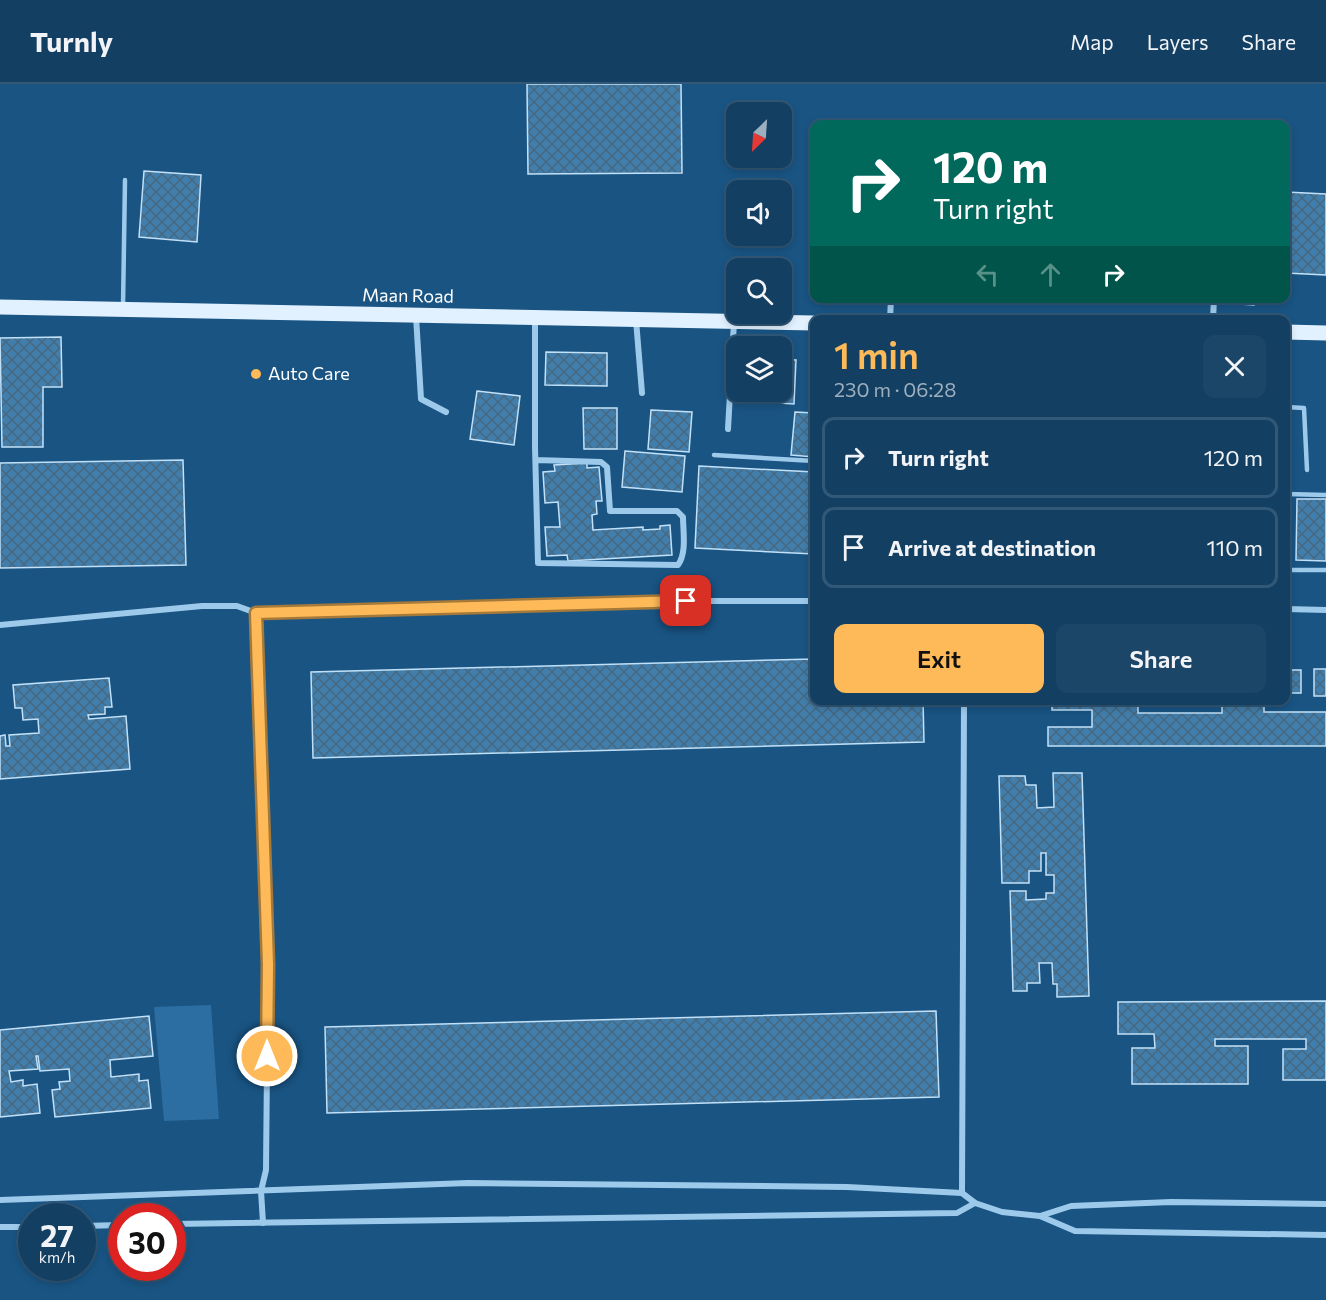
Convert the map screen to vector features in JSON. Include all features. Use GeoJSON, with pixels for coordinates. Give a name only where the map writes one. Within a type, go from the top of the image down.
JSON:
{"type":"FeatureCollection","features":[{"type":"Feature","properties":{"kind":"main road","name":"Maan Road"},"geometry":{"type":"LineString","coordinates":[[0,307],[726,322]]}},
{"type":"Feature","properties":{"kind":"main road","name":"Maan Road"},"geometry":{"type":"LineString","coordinates":[[792,323],[810,323]]}},
{"type":"Feature","properties":{"kind":"main road"},"geometry":{"type":"LineString","coordinates":[[1290,332],[1326,333]]}},
{"type":"Feature","properties":{"kind":"street"},"geometry":{"type":"LineString","coordinates":[[416,315],[422,399],[446,412]]}},
{"type":"Feature","properties":{"kind":"street"},"geometry":{"type":"LineString","coordinates":[[536,318],[536,460],[538,563],[678,565],[681,561],[683,516],[678,511],[610,511],[607,467],[601,462],[536,460]]}},
{"type":"Feature","properties":{"kind":"street"},"geometry":{"type":"LineString","coordinates":[[636,320],[642,393]]}},
{"type":"Feature","properties":{"kind":"street"},"geometry":{"type":"LineString","coordinates":[[728,429],[734,324]]}},
{"type":"Feature","properties":{"kind":"street"},"geometry":{"type":"LineString","coordinates":[[0,625],[202,606],[237,606],[256,613],[686,601],[810,601]]}},
{"type":"Feature","properties":{"kind":"street"},"geometry":{"type":"LineString","coordinates":[[1290,609],[1326,610]]}},
{"type":"Feature","properties":{"kind":"street"},"geometry":{"type":"LineString","coordinates":[[256,613],[268,964],[266,1170],[261,1191],[262,1223]]}},
{"type":"Feature","properties":{"kind":"street"},"geometry":{"type":"LineString","coordinates":[[962,1193],[964,705]]}},
{"type":"Feature","properties":{"kind":"street"},"geometry":{"type":"LineString","coordinates":[[0,1200],[468,1183],[847,1187],[962,1193],[975,1203],[1002,1212],[1040,1216],[1075,1231],[1326,1235]]}},
{"type":"Feature","properties":{"kind":"street"},"geometry":{"type":"LineString","coordinates":[[1040,1216],[1071,1206],[1093,1205],[1171,1202],[1326,1204]]}},
{"type":"Feature","properties":{"kind":"street"},"geometry":{"type":"LineString","coordinates":[[186,1224],[957,1213],[975,1203]]}},
{"type":"Feature","properties":{"kind":"street"},"geometry":{"type":"LineString","coordinates":[[0,1227],[18,1227]]}},
{"type":"Feature","properties":{"kind":"lane"},"geometry":{"type":"LineString","coordinates":[[123,310],[125,180]]}},
{"type":"Feature","properties":{"kind":"lane"},"geometry":{"type":"LineString","coordinates":[[1290,407],[1304,408],[1307,470]]}},
{"type":"Feature","properties":{"kind":"lane"},"geometry":{"type":"LineString","coordinates":[[714,455],[810,461]]}},
{"type":"Feature","properties":{"kind":"lane"},"geometry":{"type":"LineString","coordinates":[[1290,495],[1326,495]]}},
{"type":"Feature","properties":{"kind":"lane"},"geometry":{"type":"LineString","coordinates":[[1290,570],[1326,570]]}},
{"type":"Feature","properties":{"kind":"shaded area"},"geometry":{"type":"Polygon","coordinates":[[[211,1005],[219,1119],[164,1121],[154,1007],[211,1005]]]}},
{"type":"Feature","properties":{"kind":"building"},"geometry":{"type":"Polygon","coordinates":[[[527,84],[681,84],[682,173],[528,174],[527,84]]]}},
{"type":"Feature","properties":{"kind":"building"},"geometry":{"type":"Polygon","coordinates":[[[144,171],[201,175],[197,242],[139,237],[144,171]]]}},
{"type":"Feature","properties":{"kind":"building"},"geometry":{"type":"Polygon","coordinates":[[[1290,192],[1326,194],[1326,275],[1290,273],[1290,192]]]}},
{"type":"Feature","properties":{"kind":"building"},"geometry":{"type":"Polygon","coordinates":[[[1224,303],[1254,303],[1254,305],[1224,303]]]}},
{"type":"Feature","properties":{"kind":"building"},"geometry":{"type":"Polygon","coordinates":[[[61,337],[62,387],[43,387],[43,447],[2,447],[0,338],[61,337]]]}},
{"type":"Feature","properties":{"kind":"building"},"geometry":{"type":"Polygon","coordinates":[[[546,352],[607,353],[607,386],[545,385],[546,352]]]}},
{"type":"Feature","properties":{"kind":"building"},"geometry":{"type":"Polygon","coordinates":[[[792,360],[796,360],[794,404],[762,402],[792,402],[792,360]]]}},
{"type":"Feature","properties":{"kind":"building"},"geometry":{"type":"Polygon","coordinates":[[[477,391],[520,396],[514,445],[470,439],[477,391]]]}},
{"type":"Feature","properties":{"kind":"building"},"geometry":{"type":"Polygon","coordinates":[[[583,408],[617,408],[617,449],[584,449],[583,408]]]}},
{"type":"Feature","properties":{"kind":"building"},"geometry":{"type":"Polygon","coordinates":[[[651,410],[692,412],[689,452],[648,449],[651,410]]]}},
{"type":"Feature","properties":{"kind":"building"},"geometry":{"type":"Polygon","coordinates":[[[795,412],[810,413],[810,457],[791,455],[795,412]]]}},
{"type":"Feature","properties":{"kind":"building"},"geometry":{"type":"Polygon","coordinates":[[[625,451],[685,456],[682,492],[622,487],[625,451]]]}},
{"type":"Feature","properties":{"kind":"building"},"geometry":{"type":"Polygon","coordinates":[[[183,460],[186,565],[0,568],[0,463],[183,460]]]}},
{"type":"Feature","properties":{"kind":"building"},"geometry":{"type":"Polygon","coordinates":[[[587,463],[587,468],[599,467],[602,501],[596,501],[597,514],[592,515],[593,530],[643,527],[643,530],[660,529],[660,526],[670,525],[672,555],[568,561],[567,555],[547,556],[545,527],[560,527],[558,502],[545,503],[543,472],[555,471],[554,465],[587,463]]]}},
{"type":"Feature","properties":{"kind":"building"},"geometry":{"type":"Polygon","coordinates":[[[699,466],[810,472],[810,554],[695,548],[699,466]]]}},
{"type":"Feature","properties":{"kind":"building"},"geometry":{"type":"Polygon","coordinates":[[[1297,499],[1326,499],[1326,561],[1296,560],[1297,499]]]}},
{"type":"Feature","properties":{"kind":"building"},"geometry":{"type":"Polygon","coordinates":[[[810,659],[810,705],[923,705],[924,742],[313,758],[311,672],[810,659]]]}},
{"type":"Feature","properties":{"kind":"building"},"geometry":{"type":"Polygon","coordinates":[[[1314,669],[1326,669],[1326,696],[1314,696],[1314,669]]]}},
{"type":"Feature","properties":{"kind":"building"},"geometry":{"type":"Polygon","coordinates":[[[1290,670],[1301,670],[1301,693],[1290,693],[1290,670]]]}},
{"type":"Feature","properties":{"kind":"building"},"geometry":{"type":"Polygon","coordinates":[[[109,678],[112,707],[105,707],[105,714],[88,715],[89,719],[126,716],[130,769],[0,779],[0,736],[5,735],[6,746],[10,746],[9,735],[39,733],[38,719],[23,720],[22,708],[15,708],[13,685],[109,678]]]}},
{"type":"Feature","properties":{"kind":"building"},"geometry":{"type":"Polygon","coordinates":[[[1052,705],[1138,705],[1138,713],[1222,713],[1222,705],[1264,705],[1264,712],[1326,712],[1326,746],[1048,746],[1048,727],[1092,727],[1092,710],[1052,710],[1052,705]]]}},
{"type":"Feature","properties":{"kind":"building"},"geometry":{"type":"Polygon","coordinates":[[[1053,773],[1082,773],[1089,996],[1057,997],[1057,984],[1053,984],[1052,963],[1039,963],[1040,983],[1027,983],[1027,991],[1013,991],[1010,891],[1026,891],[1026,900],[1046,899],[1046,893],[1054,893],[1054,875],[1046,875],[1046,853],[1041,853],[1041,871],[1029,871],[1029,883],[1002,883],[999,776],[1025,776],[1026,785],[1036,785],[1037,808],[1054,807],[1053,773]]]}},
{"type":"Feature","properties":{"kind":"building"},"geometry":{"type":"Polygon","coordinates":[[[1326,1001],[1326,1080],[1283,1080],[1283,1049],[1306,1049],[1306,1039],[1215,1039],[1215,1046],[1248,1046],[1248,1084],[1132,1084],[1132,1048],[1155,1048],[1154,1034],[1118,1034],[1118,1002],[1326,1001]]]}},
{"type":"Feature","properties":{"kind":"building"},"geometry":{"type":"Polygon","coordinates":[[[936,1011],[939,1097],[327,1113],[325,1027],[936,1011]]]}},
{"type":"Feature","properties":{"kind":"building"},"geometry":{"type":"Polygon","coordinates":[[[149,1016],[153,1056],[110,1060],[111,1077],[139,1074],[139,1081],[148,1080],[151,1108],[55,1117],[52,1090],[60,1089],[59,1082],[70,1081],[69,1069],[40,1071],[38,1056],[36,1056],[38,1069],[9,1071],[11,1082],[23,1080],[23,1086],[37,1084],[40,1113],[0,1117],[0,1030],[149,1016]]]}},
{"type":"Feature","properties":{"kind":"place","name":"Auto Care"},"geometry":{"type":"Point","coordinates":[256,374]}},
{"type":"Feature","properties":{"kind":"route"},"geometry":{"type":"LineString","coordinates":[[267,1056],[268,964],[256,613],[686,601]]}}]}
